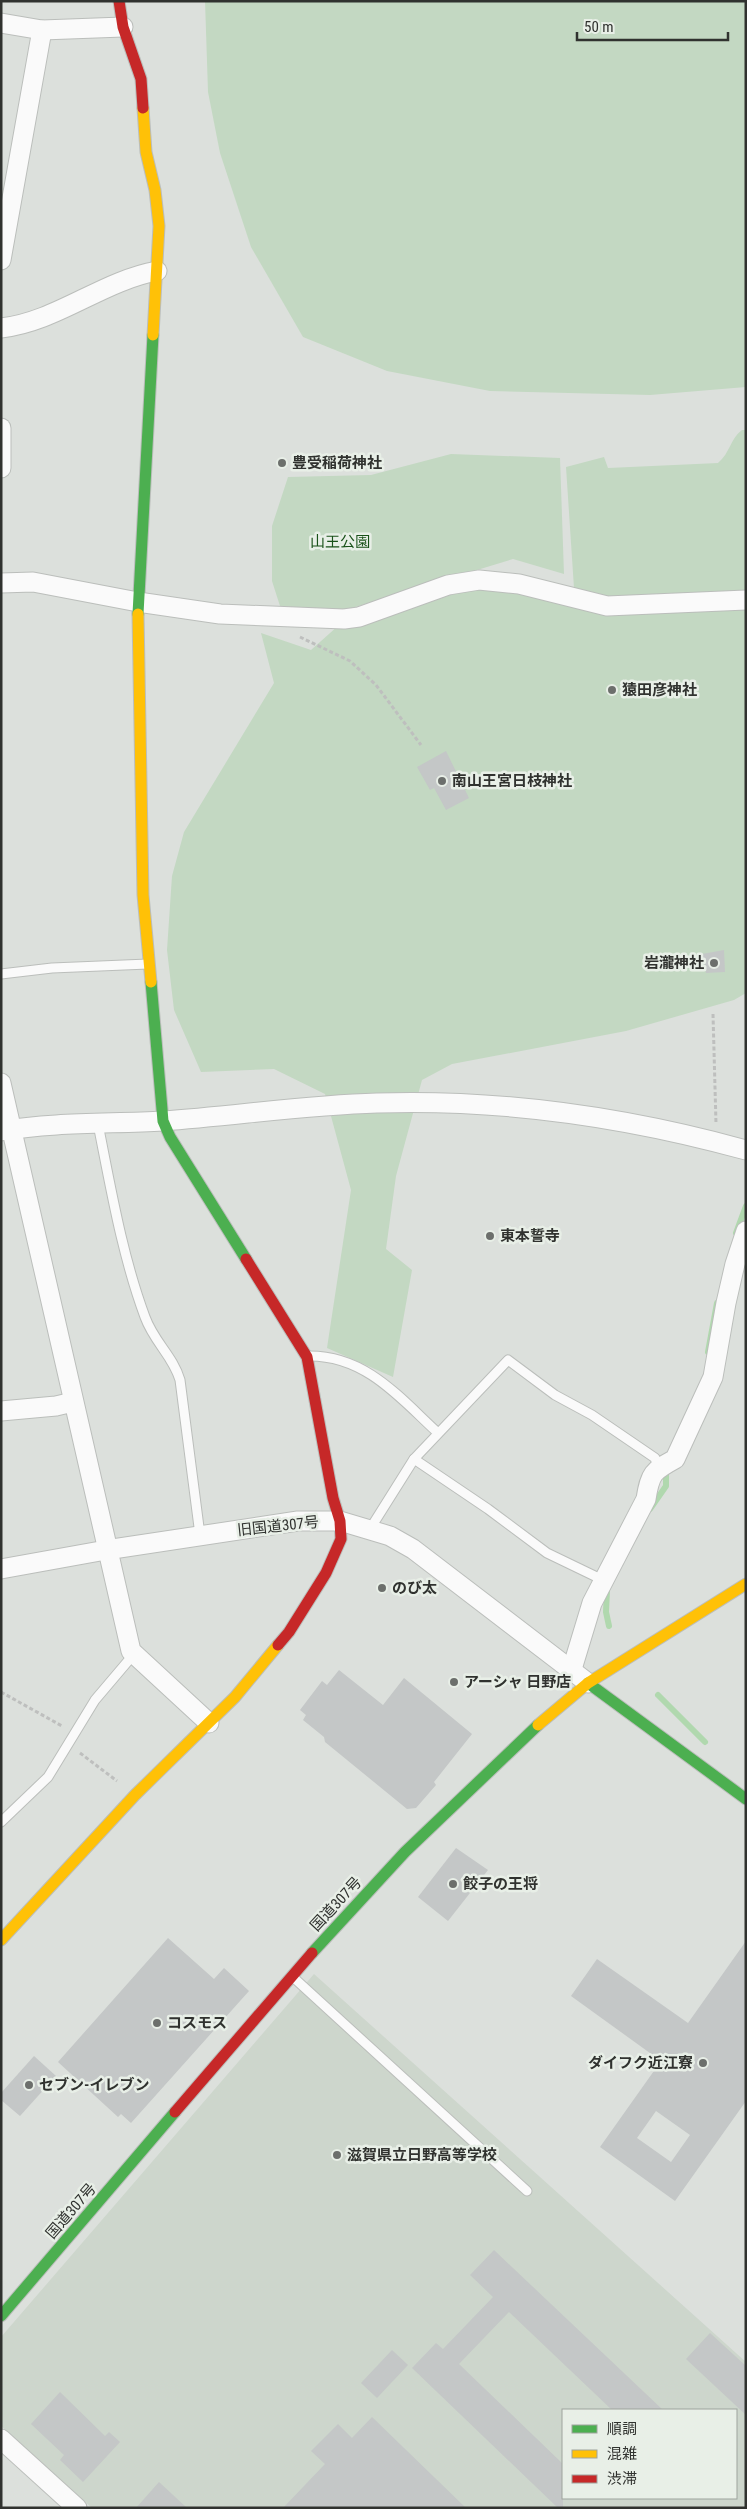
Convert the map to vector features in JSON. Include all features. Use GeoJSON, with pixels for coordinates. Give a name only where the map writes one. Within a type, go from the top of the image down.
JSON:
{"type":"FeatureCollection","features":[{"type":"Feature","properties":{"kind":"main road"},"geometry":{"type":"LineString","coordinates":[[1,1940],[135,1795],[235,1697],[289,1632],[326,1573],[341,1539],[340,1521],[333,1498],[307,1356],[170,1137],[163,1121],[143,895],[138,602],[159,226],[155,190],[146,152],[141,79],[123,27],[119,1]]}},
{"type":"Feature","properties":{"kind":"main road","name":"国道307号"},"geometry":{"type":"LineString","coordinates":[[1,2316],[340,1920],[406,1852],[516,1744],[588,1683],[746,1584]]}},
{"type":"Feature","properties":{"kind":"main road"},"geometry":{"type":"LineString","coordinates":[[588,1683],[746,1800]]}},
{"type":"Feature","properties":{"kind":"street"},"geometry":{"type":"LineString","coordinates":[[1,23],[42,30],[123,27]]}},
{"type":"Feature","properties":{"kind":"street"},"geometry":{"type":"LineString","coordinates":[[1,260],[42,30]]}},
{"type":"Feature","properties":{"kind":"street"},"geometry":{"type":"LineString","coordinates":[[1,328],[28,323],[136,274],[156,271]]}},
{"type":"Feature","properties":{"kind":"street"},"geometry":{"type":"LineString","coordinates":[[1,428],[1,468]]}},
{"type":"Feature","properties":{"kind":"street"},"geometry":{"type":"LineString","coordinates":[[1,583],[34,582],[138,602],[220,614],[344,618],[359,617],[448,585],[479,580],[519,584],[607,606],[746,600]]}},
{"type":"Feature","properties":{"kind":"street"},"geometry":{"type":"LineString","coordinates":[[1,1083],[7,1130],[131,1651],[208,1722]]}},
{"type":"Feature","properties":{"kind":"street"},"geometry":{"type":"LineString","coordinates":[[7,1130],[163,1121],[322,1106],[411,1102],[516,1107],[591,1115],[746,1150]]}},
{"type":"Feature","properties":{"kind":"street"},"geometry":{"type":"LineString","coordinates":[[572,1669],[592,1603],[646,1499],[648,1485],[663,1465],[675,1459],[713,1377],[738,1292],[735,1264],[746,1231]]}},
{"type":"Feature","properties":{"kind":"street"},"geometry":{"type":"LineString","coordinates":[[1,1410],[56,1406],[73,1402]]}},
{"type":"Feature","properties":{"kind":"street","name":"旧国道307号"},"geometry":{"type":"LineString","coordinates":[[1,1569],[106,1550],[298,1521],[340,1521],[390,1536],[413,1549],[588,1683]]}},
{"type":"Feature","properties":{"kind":"street"},"geometry":{"type":"LineString","coordinates":[[1,2439],[77,2508]]}},
{"type":"Feature","properties":{"kind":"lane"},"geometry":{"type":"LineString","coordinates":[[1,974],[52,968],[149,964]]}},
{"type":"Feature","properties":{"kind":"lane"},"geometry":{"type":"LineString","coordinates":[[98,1124],[121,1235],[145,1317],[155,1341],[176,1366],[180,1380],[200,1535]]}},
{"type":"Feature","properties":{"kind":"lane"},"geometry":{"type":"LineString","coordinates":[[307,1356],[332,1360],[370,1372],[437,1432]]}},
{"type":"Feature","properties":{"kind":"lane"},"geometry":{"type":"LineString","coordinates":[[370,1529],[414,1459],[437,1432],[508,1360],[555,1395],[592,1415],[663,1465]]}},
{"type":"Feature","properties":{"kind":"lane"},"geometry":{"type":"LineString","coordinates":[[414,1459],[488,1509],[547,1554],[603,1580]]}},
{"type":"Feature","properties":{"kind":"lane"},"geometry":{"type":"LineString","coordinates":[[1,1822],[48,1777],[95,1700],[134,1654]]}},
{"type":"Feature","properties":{"kind":"lane"},"geometry":{"type":"LineString","coordinates":[[292,1976],[527,2191]]}},
{"type":"Feature","properties":{"kind":"path"},"geometry":{"type":"LineString","coordinates":[[299,637],[350,661],[376,685],[421,745]]}},
{"type":"Feature","properties":{"kind":"path"},"geometry":{"type":"LineString","coordinates":[[713,1014],[716,1142]]}},
{"type":"Feature","properties":{"kind":"path"},"geometry":{"type":"LineString","coordinates":[[1,1692],[76,1734]]}},
{"type":"Feature","properties":{"kind":"path"},"geometry":{"type":"LineString","coordinates":[[69,1745],[135,1795]]}},
{"type":"Feature","properties":{"kind":"shaded area","name":"滋賀県立日野高等学校"},"geometry":{"type":"Polygon","coordinates":[[[314,1974],[746,2362],[746,2508],[92,2508],[1,2426],[1,2337],[314,1974]]]}},
{"type":"Feature","properties":{"kind":"green space"},"geometry":{"type":"Polygon","coordinates":[[[205,1],[746,1],[746,387],[650,395],[490,391],[387,371],[303,337],[251,247],[220,153],[208,92],[205,1]]]}},
{"type":"Feature","properties":{"kind":"green space"},"geometry":{"type":"Polygon","coordinates":[[[742,430],[746,430],[746,594],[609,600],[574,588],[566,467],[604,457],[608,468],[718,463],[742,430]]]}},
{"type":"Feature","properties":{"kind":"green space","name":"山王公園"},"geometry":{"type":"Polygon","coordinates":[[[451,454],[560,458],[564,574],[513,559],[342,611],[280,606],[272,581],[272,526],[288,477],[371,475],[451,454]]]}},
{"type":"Feature","properties":{"kind":"green space"},"geometry":{"type":"Polygon","coordinates":[[[503,587],[577,606],[746,607],[746,993],[734,1000],[626,1031],[452,1064],[422,1080],[396,1176],[386,1249],[412,1270],[393,1377],[327,1348],[351,1190],[325,1094],[274,1069],[201,1072],[174,1010],[167,950],[172,876],[184,832],[274,683],[261,633],[311,650],[339,625],[366,623],[463,591],[503,587]]]}},
{"type":"Feature","properties":{"kind":"building","name":"南山王宮日枝神社"},"geometry":{"type":"Polygon","coordinates":[[[446,751],[469,798],[446,810],[434,788],[430,790],[417,767],[446,751]]]}},
{"type":"Feature","properties":{"kind":"building","name":"岩瀧神社"},"geometry":{"type":"Polygon","coordinates":[[[724,950],[725,972],[706,973],[702,954],[724,950]]]}},
{"type":"Feature","properties":{"kind":"building"},"geometry":{"type":"Polygon","coordinates":[[[339,1670],[383,1705],[404,1678],[472,1734],[434,1782],[436,1785],[416,1808],[407,1809],[325,1742],[324,1737],[303,1720],[306,1715],[300,1710],[322,1681],[327,1685],[339,1670]]]}},
{"type":"Feature","properties":{"kind":"building","name":"餃子の王将"},"geometry":{"type":"Polygon","coordinates":[[[456,1848],[488,1870],[448,1921],[418,1897],[456,1848]]]}},
{"type":"Feature","properties":{"kind":"building","name":"コスモス"},"geometry":{"type":"Polygon","coordinates":[[[168,1938],[214,1979],[224,1968],[249,1991],[131,2123],[121,2114],[118,2117],[58,2062],[168,1938]]]}},
{"type":"Feature","properties":{"kind":"building","name":"ダイフク近江寮"},"geometry":{"type":"Polygon","coordinates":[[[746,1941],[746,2101],[675,2201],[600,2147],[661,2061],[571,1996],[597,1959],[688,2023],[746,1941]],[[656,2111],[637,2138],[671,2162],[690,2135],[656,2111]]]}},
{"type":"Feature","properties":{"kind":"building","name":"セブン-イレブン"},"geometry":{"type":"Polygon","coordinates":[[[34,2056],[56,2076],[20,2116],[1,2100],[1,2093],[34,2056]]]}},
{"type":"Feature","properties":{"kind":"building"},"geometry":{"type":"Polygon","coordinates":[[[494,2250],[662,2409],[611,2409],[509,2312],[459,2364],[562,2463],[563,2508],[558,2508],[412,2368],[436,2343],[443,2349],[493,2297],[470,2275],[494,2250]]]}},
{"type":"Feature","properties":{"kind":"building"},"geometry":{"type":"Polygon","coordinates":[[[710,2333],[746,2366],[746,2415],[686,2359],[710,2333]]]}},
{"type":"Feature","properties":{"kind":"building"},"geometry":{"type":"Polygon","coordinates":[[[392,2350],[408,2365],[377,2398],[361,2383],[392,2350]]]}},
{"type":"Feature","properties":{"kind":"building"},"geometry":{"type":"Polygon","coordinates":[[[60,2392],[105,2436],[109,2432],[120,2442],[83,2482],[60,2460],[64,2455],[31,2424],[60,2392]]]}},
{"type":"Feature","properties":{"kind":"building"},"geometry":{"type":"Polygon","coordinates":[[[372,2417],[466,2508],[283,2508],[325,2464],[311,2451],[338,2424],[352,2438],[372,2417]]]}},
{"type":"Feature","properties":{"kind":"building"},"geometry":{"type":"Polygon","coordinates":[[[159,2482],[187,2508],[136,2508],[159,2482]]]}},
{"type":"Feature","properties":{"kind":"waterway"},"geometry":{"type":"LineString","coordinates":[[736,1233],[746,1206]]}},
{"type":"Feature","properties":{"kind":"waterway"},"geometry":{"type":"LineString","coordinates":[[708,1352],[717,1303]]}},
{"type":"Feature","properties":{"kind":"waterway"},"geometry":{"type":"LineString","coordinates":[[650,1509],[666,1486],[666,1468]]}},
{"type":"Feature","properties":{"kind":"waterway"},"geometry":{"type":"LineString","coordinates":[[607,1590],[606,1612],[609,1626]]}},
{"type":"Feature","properties":{"kind":"waterway"},"geometry":{"type":"LineString","coordinates":[[658,1695],[705,1742]]}},
{"type":"Feature","properties":{"kind":"traffic: fast"},"geometry":{"type":"LineString","coordinates":[[138,614],[153,335]]}},
{"type":"Feature","properties":{"kind":"traffic: fast"},"geometry":{"type":"LineString","coordinates":[[151,982],[163,1121],[170,1137],[246,1259]]}},
{"type":"Feature","properties":{"kind":"traffic: fast"},"geometry":{"type":"LineString","coordinates":[[588,1683],[746,1799]]}},
{"type":"Feature","properties":{"kind":"traffic: fast"},"geometry":{"type":"LineString","coordinates":[[312,1953],[405,1852],[538,1725]]}},
{"type":"Feature","properties":{"kind":"traffic: fast"},"geometry":{"type":"LineString","coordinates":[[1,2316],[175,2112]]}},
{"type":"Feature","properties":{"kind":"traffic: slow"},"geometry":{"type":"LineString","coordinates":[[143,108],[146,152],[155,190],[159,226],[153,335]]}},
{"type":"Feature","properties":{"kind":"traffic: slow"},"geometry":{"type":"LineString","coordinates":[[138,614],[143,895],[151,982]]}},
{"type":"Feature","properties":{"kind":"traffic: slow"},"geometry":{"type":"LineString","coordinates":[[538,1725],[588,1683],[746,1584]]}},
{"type":"Feature","properties":{"kind":"traffic: slow"},"geometry":{"type":"LineString","coordinates":[[1,1940],[135,1795],[235,1697],[278,1645]]}},
{"type":"Feature","properties":{"kind":"traffic: jam"},"geometry":{"type":"LineString","coordinates":[[119,1],[123,27],[141,79],[143,108]]}},
{"type":"Feature","properties":{"kind":"traffic: jam"},"geometry":{"type":"LineString","coordinates":[[246,1259],[307,1357],[333,1498],[340,1521],[341,1539],[326,1573],[289,1632],[278,1645]]}},
{"type":"Feature","properties":{"kind":"traffic: jam"},"geometry":{"type":"LineString","coordinates":[[175,2112],[312,1953]]}},
{"type":"Feature","properties":{"kind":"place","name":"豊受稲荷神社"},"geometry":{"type":"Point","coordinates":[282,463]}},
{"type":"Feature","properties":{"kind":"place","name":"猿田彦神社"},"geometry":{"type":"Point","coordinates":[612,690]}},
{"type":"Feature","properties":{"kind":"place","name":"南山王宮日枝神社"},"geometry":{"type":"Point","coordinates":[442,781]}},
{"type":"Feature","properties":{"kind":"place","name":"岩瀧神社"},"geometry":{"type":"Point","coordinates":[714,963]}},
{"type":"Feature","properties":{"kind":"place","name":"東本誓寺"},"geometry":{"type":"Point","coordinates":[490,1236]}},
{"type":"Feature","properties":{"kind":"place","name":"のび太"},"geometry":{"type":"Point","coordinates":[382,1588]}},
{"type":"Feature","properties":{"kind":"place","name":"アーシャ 日野店"},"geometry":{"type":"Point","coordinates":[454,1682]}},
{"type":"Feature","properties":{"kind":"place","name":"餃子の王将"},"geometry":{"type":"Point","coordinates":[453,1884]}},
{"type":"Feature","properties":{"kind":"place","name":"コスモス"},"geometry":{"type":"Point","coordinates":[157,2023]}},
{"type":"Feature","properties":{"kind":"place","name":"ダイフク近江寮"},"geometry":{"type":"Point","coordinates":[703,2063]}},
{"type":"Feature","properties":{"kind":"place","name":"セブン-イレブン"},"geometry":{"type":"Point","coordinates":[29,2085]}},
{"type":"Feature","properties":{"kind":"place","name":"滋賀県立日野高等学校"},"geometry":{"type":"Point","coordinates":[337,2155]}}]}
